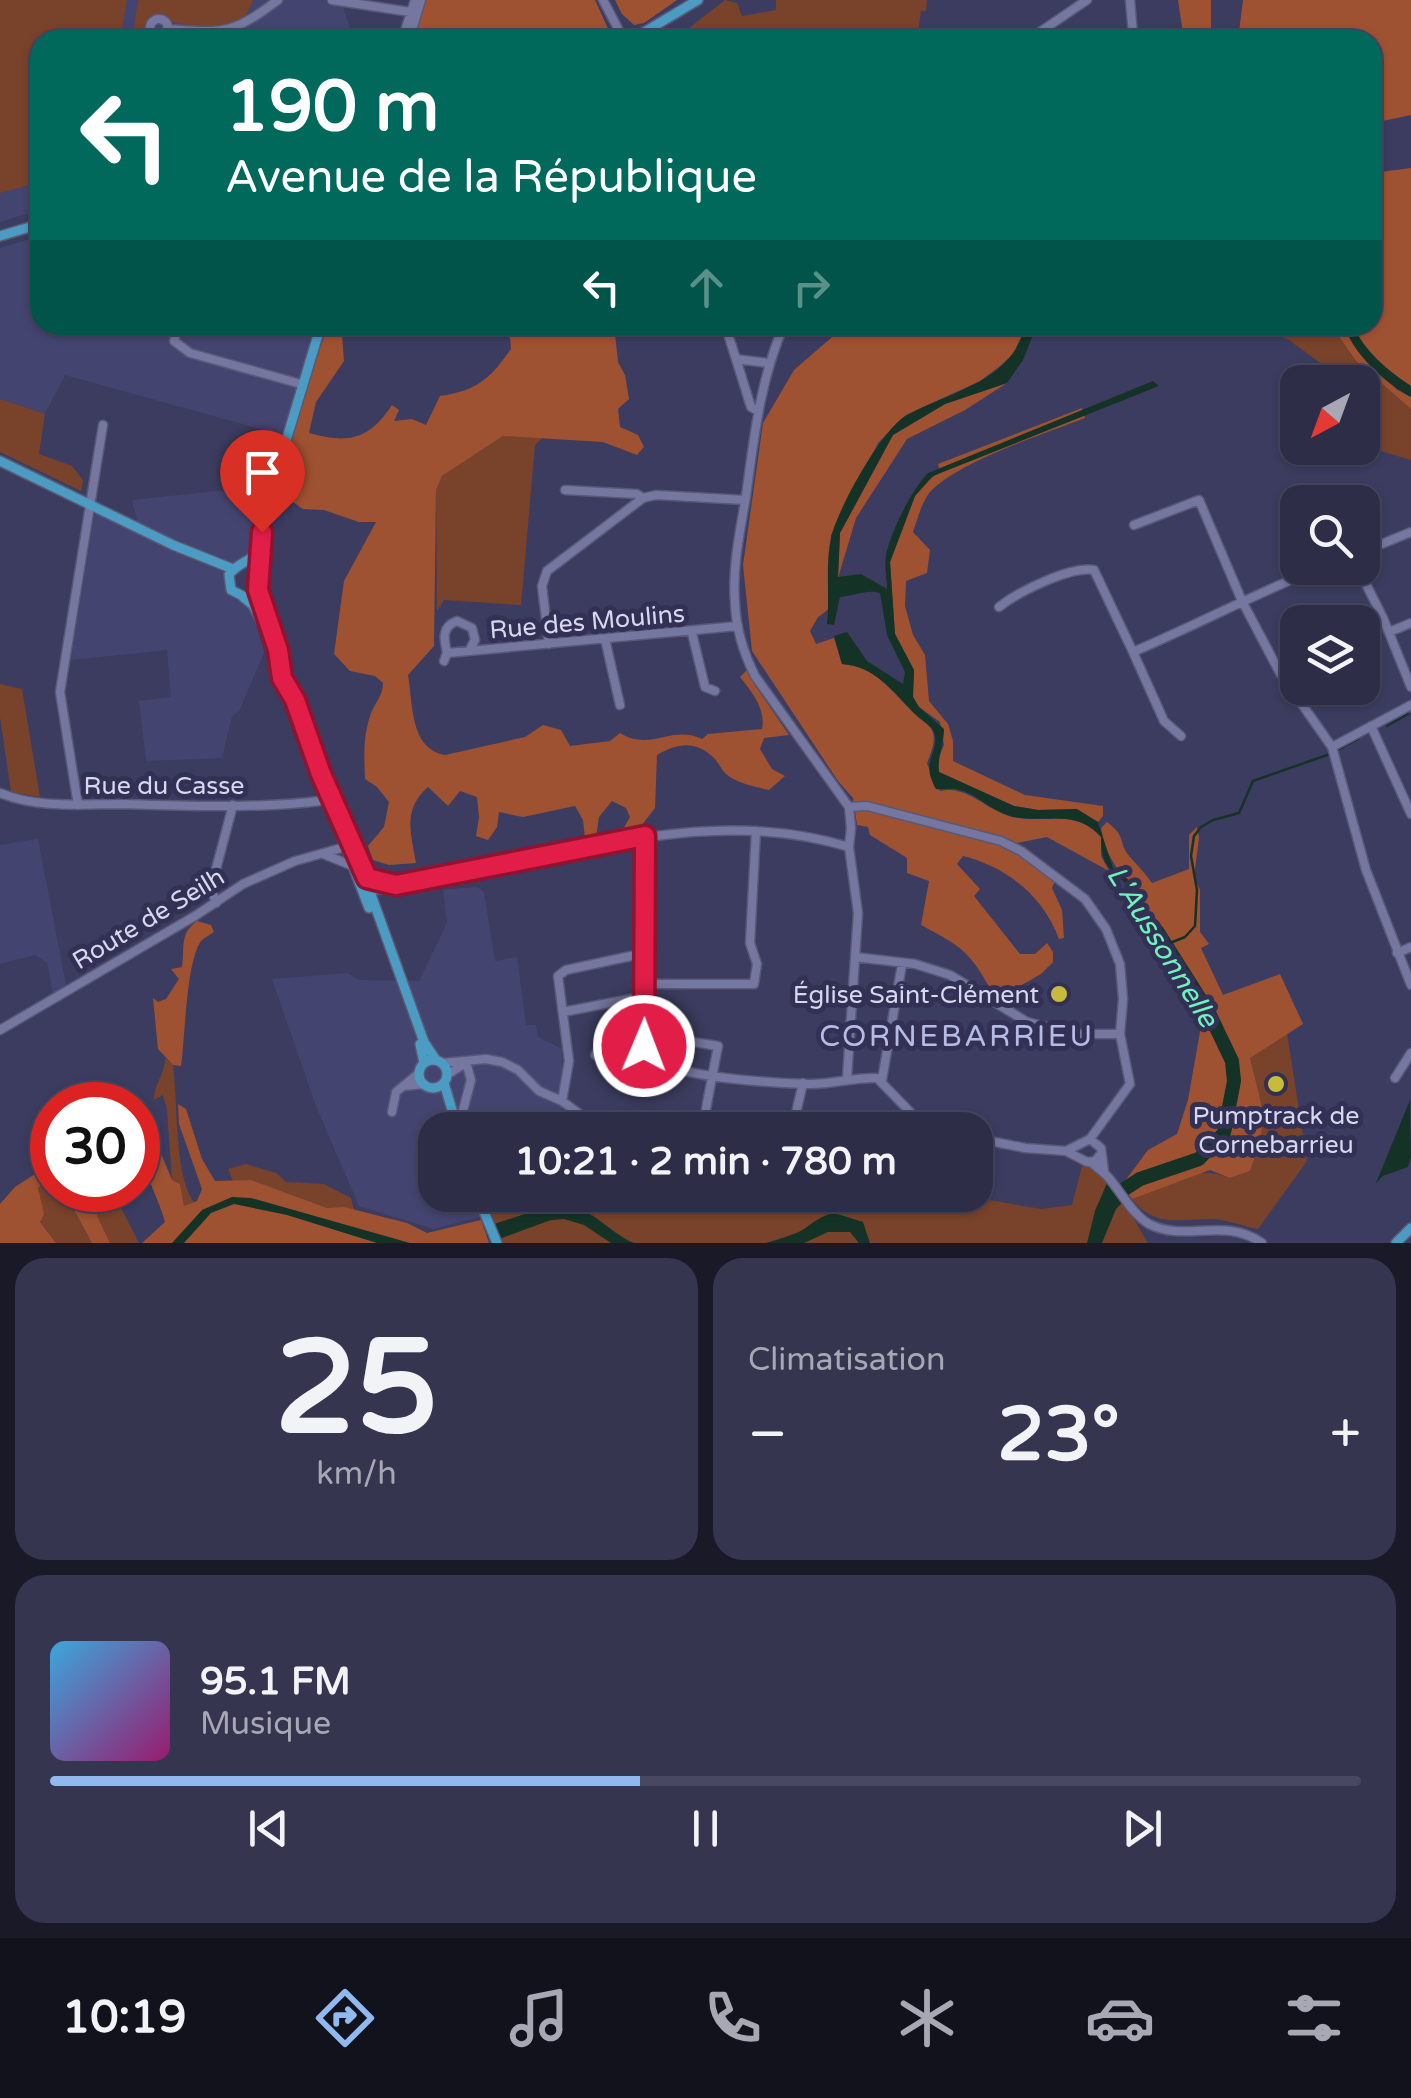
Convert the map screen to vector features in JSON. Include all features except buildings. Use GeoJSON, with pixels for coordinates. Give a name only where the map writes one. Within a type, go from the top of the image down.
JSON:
{"type":"FeatureCollection","features":[{"type":"Feature","properties":{"kind":"main road"},"geometry":{"type":"LineString","coordinates":[[646,30],[698,0]]}},
{"type":"Feature","properties":{"kind":"main road"},"geometry":{"type":"LineString","coordinates":[[0,236],[30,227]]}},
{"type":"Feature","properties":{"kind":"main road"},"geometry":{"type":"LineString","coordinates":[[318,335],[266,506],[258,590],[278,650],[282,678],[293,696],[370,892],[424,1042],[439,1061],[438,1082],[449,1112]]}},
{"type":"Feature","properties":{"kind":"main road"},"geometry":{"type":"LineString","coordinates":[[0,461],[173,545],[233,569]]}},
{"type":"Feature","properties":{"kind":"main road"},"geometry":{"type":"LineString","coordinates":[[173,545],[228,579]]}},
{"type":"Feature","properties":{"kind":"main road"},"geometry":{"type":"LineString","coordinates":[[260,553],[233,569],[228,579],[230,590],[250,600],[259,615],[273,654],[276,680],[298,709]]}},
{"type":"Feature","properties":{"kind":"main road"},"geometry":{"type":"LineString","coordinates":[[246,564],[258,572]]}},
{"type":"Feature","properties":{"kind":"main road"},"geometry":{"type":"LineString","coordinates":[[243,597],[258,590]]}},
{"type":"Feature","properties":{"kind":"main road"},"geometry":{"type":"LineString","coordinates":[[321,774],[345,847],[359,868],[408,1010],[422,1068],[438,1082]]}},
{"type":"Feature","properties":{"kind":"main road"},"geometry":{"type":"LineString","coordinates":[[422,1068],[439,1061]]}},
{"type":"Feature","properties":{"kind":"main road"},"geometry":{"type":"LineString","coordinates":[[486,1212],[497,1243]]}},
{"type":"Feature","properties":{"kind":"main road"},"geometry":{"type":"LineString","coordinates":[[1396,1243],[1411,1228]]}},
{"type":"Feature","properties":{"kind":"street"},"geometry":{"type":"LineString","coordinates":[[233,30],[278,0]]}},
{"type":"Feature","properties":{"kind":"street"},"geometry":{"type":"LineString","coordinates":[[332,0],[414,12]]}},
{"type":"Feature","properties":{"kind":"street"},"geometry":{"type":"LineString","coordinates":[[408,30],[418,0]]}},
{"type":"Feature","properties":{"kind":"street"},"geometry":{"type":"LineString","coordinates":[[603,0],[622,30]]}},
{"type":"Feature","properties":{"kind":"street"},"geometry":{"type":"LineString","coordinates":[[1043,30],[1087,0]]}},
{"type":"Feature","properties":{"kind":"street"},"geometry":{"type":"LineString","coordinates":[[1130,0],[1133,30]]}},
{"type":"Feature","properties":{"kind":"street"},"geometry":{"type":"LineString","coordinates":[[389,10],[405,29],[414,12]]}},
{"type":"Feature","properties":{"kind":"street"},"geometry":{"type":"LineString","coordinates":[[167,29],[198,30]]}},
{"type":"Feature","properties":{"kind":"street"},"geometry":{"type":"LineString","coordinates":[[176,335],[174,342],[190,353],[301,384]]}},
{"type":"Feature","properties":{"kind":"street"},"geometry":{"type":"LineString","coordinates":[[728,335],[751,407],[758,411]]}},
{"type":"Feature","properties":{"kind":"street"},"geometry":{"type":"LineString","coordinates":[[780,335],[768,363],[745,500],[734,580],[738,626],[746,659],[755,676],[848,807],[858,914],[847,1078]]}},
{"type":"Feature","properties":{"kind":"street"},"geometry":{"type":"LineString","coordinates":[[736,359],[768,363]]}},
{"type":"Feature","properties":{"kind":"street"},"geometry":{"type":"LineString","coordinates":[[78,805],[60,692],[103,425]]}},
{"type":"Feature","properties":{"kind":"street"},"geometry":{"type":"LineString","coordinates":[[565,490],[637,494],[644,498]]}},
{"type":"Feature","properties":{"kind":"street"},"geometry":{"type":"LineString","coordinates":[[548,644],[542,586],[547,571],[644,498],[656,495],[745,500]]}},
{"type":"Feature","properties":{"kind":"street"},"geometry":{"type":"LineString","coordinates":[[1134,525],[1198,500],[1242,601],[1280,673],[1333,750],[1366,870],[1411,985]]}},
{"type":"Feature","properties":{"kind":"street"},"geometry":{"type":"LineString","coordinates":[[1380,545],[1411,532]]}},
{"type":"Feature","properties":{"kind":"street"},"geometry":{"type":"LineString","coordinates":[[1000,607],[1011,598],[1080,568],[1094,570],[1164,721],[1181,736]]}},
{"type":"Feature","properties":{"kind":"street"},"geometry":{"type":"LineString","coordinates":[[1133,652],[1280,584]]}},
{"type":"Feature","properties":{"kind":"street"},"geometry":{"type":"LineString","coordinates":[[1366,585],[1411,687]]}},
{"type":"Feature","properties":{"kind":"street","name":"Rue des Moulins"},"geometry":{"type":"LineString","coordinates":[[469,651],[475,640],[472,628],[457,621],[447,627],[446,657],[469,651],[482,655],[548,644],[738,626]]}},
{"type":"Feature","properties":{"kind":"street"},"geometry":{"type":"LineString","coordinates":[[1389,632],[1411,623]]}},
{"type":"Feature","properties":{"kind":"street"},"geometry":{"type":"LineString","coordinates":[[692,633],[705,686],[715,691]]}},
{"type":"Feature","properties":{"kind":"street"},"geometry":{"type":"LineString","coordinates":[[605,639],[620,706]]}},
{"type":"Feature","properties":{"kind":"street"},"geometry":{"type":"LineString","coordinates":[[1333,750],[1411,705]]}},
{"type":"Feature","properties":{"kind":"street"},"geometry":{"type":"LineString","coordinates":[[1371,726],[1411,814]]}},
{"type":"Feature","properties":{"kind":"street","name":"Rue du Casse"},"geometry":{"type":"LineString","coordinates":[[0,794],[48,804],[78,805],[233,806],[328,800]]}},
{"type":"Feature","properties":{"kind":"street"},"geometry":{"type":"LineString","coordinates":[[216,903],[211,888],[233,806]]}},
{"type":"Feature","properties":{"kind":"street"},"geometry":{"type":"LineString","coordinates":[[848,807],[866,806],[1001,841],[1074,887],[1095,912],[1120,964],[1120,1034],[1130,1084],[1125,1095],[1078,1150],[1025,1148],[993,1142]]}},
{"type":"Feature","properties":{"kind":"street"},"geometry":{"type":"LineString","coordinates":[[370,892],[645,836],[707,830],[808,836],[849,846]]}},
{"type":"Feature","properties":{"kind":"street"},"geometry":{"type":"LineString","coordinates":[[644,984],[754,984],[757,964],[750,944],[756,831]]}},
{"type":"Feature","properties":{"kind":"street"},"geometry":{"type":"LineString","coordinates":[[645,836],[646,1060],[715,1076],[802,1084],[847,1078],[882,1080],[911,1112]]}},
{"type":"Feature","properties":{"kind":"street","name":"Route de Seilh"},"geometry":{"type":"LineString","coordinates":[[0,1030],[271,869],[345,847]]}},
{"type":"Feature","properties":{"kind":"street"},"geometry":{"type":"LineString","coordinates":[[323,854],[359,868],[373,882],[396,885]]}},
{"type":"Feature","properties":{"kind":"street"},"geometry":{"type":"LineString","coordinates":[[1396,953],[1411,947]]}},
{"type":"Feature","properties":{"kind":"street"},"geometry":{"type":"LineString","coordinates":[[562,1101],[569,1061],[558,980],[561,972],[645,953]]}},
{"type":"Feature","properties":{"kind":"street"},"geometry":{"type":"LineString","coordinates":[[855,957],[930,968],[964,982],[1027,1022],[1076,1034],[1120,1034]]}},
{"type":"Feature","properties":{"kind":"street"},"geometry":{"type":"LineString","coordinates":[[882,1080],[902,964]]}},
{"type":"Feature","properties":{"kind":"street"},"geometry":{"type":"LineString","coordinates":[[562,1012],[645,996]]}},
{"type":"Feature","properties":{"kind":"street"},"geometry":{"type":"LineString","coordinates":[[644,1034],[718,1046],[706,1112]]}},
{"type":"Feature","properties":{"kind":"street"},"geometry":{"type":"LineString","coordinates":[[595,1055],[602,1046],[644,1046]]}},
{"type":"Feature","properties":{"kind":"street"},"geometry":{"type":"LineString","coordinates":[[1395,1078],[1411,1053]]}},
{"type":"Feature","properties":{"kind":"street"},"geometry":{"type":"LineString","coordinates":[[439,1061],[486,1059],[512,1066],[539,1091],[578,1112]]}},
{"type":"Feature","properties":{"kind":"street"},"geometry":{"type":"LineString","coordinates":[[404,1086],[438,1082],[466,1062]]}},
{"type":"Feature","properties":{"kind":"street"},"geometry":{"type":"LineString","coordinates":[[462,1112],[471,1080],[466,1062]]}},
{"type":"Feature","properties":{"kind":"street"},"geometry":{"type":"LineString","coordinates":[[392,1112],[396,1092],[422,1068]]}},
{"type":"Feature","properties":{"kind":"street"},"geometry":{"type":"LineString","coordinates":[[796,1112],[802,1084]]}},
{"type":"Feature","properties":{"kind":"street"},"geometry":{"type":"LineString","coordinates":[[1090,1139],[1099,1145],[1104,1172]]}},
{"type":"Feature","properties":{"kind":"street"},"geometry":{"type":"LineString","coordinates":[[1078,1150],[1104,1172],[1143,1220],[1162,1229],[1232,1229],[1262,1243]]}},
{"type":"Feature","properties":{"kind":"street"},"geometry":{"type":"LineString","coordinates":[[1090,1162],[1100,1155]]}},
{"type":"Feature","properties":{"kind":"street"},"geometry":{"type":"LineString","coordinates":[[1244,1233],[1254,1243]]}},
{"type":"Feature","properties":{"kind":"shaded area"},"geometry":{"type":"Polygon","coordinates":[[[0,0],[341,0],[351,30],[30,30],[30,213],[0,222],[0,0]]]}},
{"type":"Feature","properties":{"kind":"shaded area"},"geometry":{"type":"Polygon","coordinates":[[[0,0],[127,0],[122,30],[30,30],[30,185],[0,193],[0,0]]]}},
{"type":"Feature","properties":{"kind":"shaded area"},"geometry":{"type":"Polygon","coordinates":[[[138,0],[253,0],[247,13],[226,26],[198,28],[157,16],[147,30],[134,30],[138,0]]]}},
{"type":"Feature","properties":{"kind":"shaded area"},"geometry":{"type":"Polygon","coordinates":[[[426,0],[595,0],[609,30],[416,30],[426,0]]]}},
{"type":"Feature","properties":{"kind":"shaded area"},"geometry":{"type":"Polygon","coordinates":[[[615,0],[677,0],[644,23],[634,25],[615,0]]]}},
{"type":"Feature","properties":{"kind":"shaded area"},"geometry":{"type":"Polygon","coordinates":[[[725,0],[737,3],[742,16],[776,10],[776,0],[927,0],[918,30],[689,28],[725,0]]]}},
{"type":"Feature","properties":{"kind":"shaded area"},"geometry":{"type":"Polygon","coordinates":[[[1178,0],[1211,0],[1211,30],[1182,30],[1178,0]]]}},
{"type":"Feature","properties":{"kind":"shaded area"},"geometry":{"type":"Polygon","coordinates":[[[1243,0],[1411,0],[1411,115],[1382,121],[1382,30],[1239,30],[1243,0]]]}},
{"type":"Feature","properties":{"kind":"shaded area"},"geometry":{"type":"Polygon","coordinates":[[[1411,168],[1411,386],[1378,360],[1359,335],[1382,335],[1382,172],[1411,168]]]}},
{"type":"Feature","properties":{"kind":"shaded area"},"geometry":{"type":"Polygon","coordinates":[[[30,239],[30,335],[312,335],[282,435],[65,375],[45,414],[0,399],[0,248],[30,239]]]}},
{"type":"Feature","properties":{"kind":"shaded area"},"geometry":{"type":"Polygon","coordinates":[[[325,335],[342,335],[344,361],[316,402],[309,433],[346,438],[375,426],[392,405],[399,410],[394,421],[412,419],[426,425],[440,396],[473,387],[496,369],[511,349],[510,335],[615,335],[629,399],[618,409],[620,427],[638,435],[644,447],[637,455],[603,442],[503,436],[442,476],[436,490],[434,646],[408,675],[419,735],[434,751],[445,755],[525,737],[543,725],[561,730],[570,746],[610,741],[620,733],[641,740],[681,734],[702,739],[708,734],[762,729],[760,708],[740,677],[748,669],[750,678],[789,735],[764,738],[760,749],[772,769],[785,776],[769,790],[739,782],[701,749],[687,745],[672,748],[657,755],[655,808],[638,830],[621,833],[630,817],[626,808],[612,801],[599,817],[596,837],[585,838],[583,820],[575,806],[523,817],[499,812],[497,827],[488,840],[476,836],[477,797],[460,791],[448,806],[428,787],[411,813],[416,863],[389,865],[373,860],[368,846],[384,827],[389,802],[365,779],[365,746],[368,721],[383,683],[375,676],[350,671],[334,654],[344,581],[376,522],[303,509],[273,488],[325,335]]]}},
{"type":"Feature","properties":{"kind":"shaded area"},"geometry":{"type":"Polygon","coordinates":[[[834,335],[1022,335],[1013,354],[980,381],[906,415],[878,443],[831,535],[829,609],[818,617],[810,631],[816,644],[834,638],[842,664],[865,670],[884,682],[930,728],[934,741],[927,764],[940,791],[968,795],[1012,817],[1071,820],[1101,837],[1101,856],[1109,871],[1047,837],[1017,843],[1013,851],[1056,879],[1052,888],[1062,910],[1064,938],[1059,939],[1043,909],[1008,876],[963,856],[957,864],[980,889],[974,896],[1020,954],[1035,954],[1047,943],[1053,952],[1053,962],[1041,974],[999,998],[995,998],[966,954],[921,925],[929,881],[907,873],[907,858],[870,835],[868,827],[857,825],[853,798],[752,651],[743,565],[763,423],[794,370],[834,335]]]}},
{"type":"Feature","properties":{"kind":"shaded area"},"geometry":{"type":"Polygon","coordinates":[[[1277,335],[1338,335],[1361,365],[1323,365],[1277,335]]]}},
{"type":"Feature","properties":{"kind":"shaded area"},"geometry":{"type":"Polygon","coordinates":[[[1338,335],[1352,335],[1376,365],[1361,365],[1338,335]]]}},
{"type":"Feature","properties":{"kind":"shaded area"},"geometry":{"type":"Polygon","coordinates":[[[1380,369],[1396,389],[1411,397],[1411,409],[1380,382],[1380,369]]]}},
{"type":"Feature","properties":{"kind":"shaded area"},"geometry":{"type":"Polygon","coordinates":[[[1380,382],[1411,409],[1411,460],[1380,451],[1380,382]]]}},
{"type":"Feature","properties":{"kind":"shaded area"},"geometry":{"type":"Polygon","coordinates":[[[1007,383],[965,410],[907,439],[856,518],[838,578],[840,533],[893,435],[945,404],[1007,383]]]}},
{"type":"Feature","properties":{"kind":"shaded area"},"geometry":{"type":"Polygon","coordinates":[[[0,399],[45,414],[39,454],[72,466],[83,480],[81,491],[0,452],[0,399]]]}},
{"type":"Feature","properties":{"kind":"shaded area"},"geometry":{"type":"Polygon","coordinates":[[[1082,408],[1085,418],[984,458],[929,493],[913,532],[930,550],[927,573],[906,581],[905,606],[913,635],[925,655],[929,701],[948,724],[953,761],[1025,795],[1103,806],[1098,822],[1076,809],[1014,806],[939,772],[938,760],[944,745],[940,722],[919,707],[913,697],[914,670],[895,634],[890,562],[915,496],[924,483],[940,472],[938,464],[1082,408]]]}},
{"type":"Feature","properties":{"kind":"shaded area"},"geometry":{"type":"Polygon","coordinates":[[[503,436],[542,438],[535,445],[521,605],[444,600],[437,611],[436,490],[442,476],[503,436]]]}},
{"type":"Feature","properties":{"kind":"shaded area"},"geometry":{"type":"Polygon","coordinates":[[[246,488],[264,501],[255,551],[227,571],[224,584],[231,596],[252,610],[264,653],[239,711],[232,716],[222,758],[146,761],[139,701],[171,697],[167,650],[71,660],[95,512],[140,532],[132,500],[246,488]]]}},
{"type":"Feature","properties":{"kind":"shaded area"},"geometry":{"type":"Polygon","coordinates":[[[0,684],[22,689],[40,797],[11,792],[0,717],[0,684]]]}},
{"type":"Feature","properties":{"kind":"shaded area"},"geometry":{"type":"Polygon","coordinates":[[[1107,822],[1152,883],[1189,869],[1189,835],[1197,827],[1194,877],[1200,890],[1200,932],[1209,944],[1201,948],[1223,995],[1280,974],[1303,1024],[1250,1058],[1262,1126],[1250,1171],[1230,1178],[1210,1170],[1132,1199],[1122,1185],[1148,1150],[1177,1134],[1188,1100],[1201,1026],[1164,954],[1162,949],[1167,946],[1131,882],[1119,872],[1105,848],[1101,828],[1107,822]]]}},
{"type":"Feature","properties":{"kind":"shaded area"},"geometry":{"type":"Polygon","coordinates":[[[38,839],[66,985],[53,994],[47,963],[35,955],[0,964],[0,845],[38,839]]]}},
{"type":"Feature","properties":{"kind":"shaded area"},"geometry":{"type":"Polygon","coordinates":[[[477,887],[484,892],[495,961],[517,957],[526,1025],[536,1025],[538,1037],[562,1049],[562,1109],[418,1112],[418,1212],[482,1212],[480,1217],[433,1229],[359,1206],[316,1106],[272,979],[347,973],[359,980],[419,981],[447,923],[443,890],[477,887]]]}},
{"type":"Feature","properties":{"kind":"shaded area"},"geometry":{"type":"Polygon","coordinates":[[[197,921],[211,925],[214,932],[201,941],[196,951],[181,1066],[173,1065],[158,1049],[153,998],[158,1002],[166,999],[179,979],[171,969],[182,967],[185,936],[197,921]]]}},
{"type":"Feature","properties":{"kind":"shaded area"},"geometry":{"type":"Polygon","coordinates":[[[1287,1033],[1307,1161],[1258,1229],[1218,1220],[1168,1220],[1140,1208],[1132,1199],[1180,1177],[1205,1173],[1230,1178],[1250,1171],[1262,1114],[1250,1058],[1287,1033]]]}},
{"type":"Feature","properties":{"kind":"shaded area"},"geometry":{"type":"Polygon","coordinates":[[[165,1058],[173,1065],[180,1156],[194,1202],[184,1207],[180,1184],[172,1180],[167,1110],[158,1082],[165,1058]]]}},
{"type":"Feature","properties":{"kind":"shaded area"},"geometry":{"type":"Polygon","coordinates":[[[178,1104],[186,1109],[202,1159],[215,1181],[251,1180],[327,1208],[344,1207],[407,1223],[427,1233],[481,1220],[489,1243],[142,1243],[165,1222],[160,1208],[160,1151],[172,1180],[180,1184],[184,1206],[197,1201],[202,1189],[179,1124],[178,1104]]]}},
{"type":"Feature","properties":{"kind":"shaded area"},"geometry":{"type":"Polygon","coordinates":[[[246,1164],[276,1173],[286,1182],[324,1184],[351,1198],[354,1210],[327,1208],[251,1180],[233,1181],[228,1169],[246,1164]]]}},
{"type":"Feature","properties":{"kind":"shaded area"},"geometry":{"type":"Polygon","coordinates":[[[1082,1166],[1092,1169],[1111,1186],[1148,1243],[502,1243],[491,1212],[993,1212],[993,1201],[1041,1209],[1072,1205],[1082,1166]]]}},
{"type":"Feature","properties":{"kind":"shaded area"},"geometry":{"type":"Polygon","coordinates":[[[30,1177],[30,1212],[44,1212],[40,1222],[56,1243],[0,1243],[0,1204],[30,1177]]]}},
{"type":"Feature","properties":{"kind":"shaded area"},"geometry":{"type":"Polygon","coordinates":[[[39,1212],[75,1212],[92,1243],[56,1243],[40,1222],[39,1212]]]}},
{"type":"Feature","properties":{"kind":"shaded area"},"geometry":{"type":"Polygon","coordinates":[[[75,1212],[95,1212],[110,1243],[92,1243],[75,1212]]]}},
{"type":"Feature","properties":{"kind":"shaded area"},"geometry":{"type":"Polygon","coordinates":[[[95,1212],[123,1212],[139,1243],[110,1243],[95,1212]]]}},
{"type":"Feature","properties":{"kind":"water"},"geometry":{"type":"Polygon","coordinates":[[[1022,335],[1033,335],[1023,360],[1007,383],[945,404],[893,435],[840,533],[838,577],[861,574],[887,589],[885,559],[892,535],[928,473],[1153,381],[1159,386],[933,476],[915,496],[890,562],[895,634],[914,670],[913,697],[944,729],[939,772],[1014,806],[1077,809],[1098,822],[1113,868],[1131,882],[1168,946],[1162,949],[1131,891],[1106,863],[1101,837],[1091,828],[1069,820],[1010,816],[966,792],[936,789],[929,765],[935,742],[932,728],[873,674],[842,664],[834,636],[847,632],[867,661],[903,684],[905,672],[887,635],[880,593],[840,597],[834,625],[827,624],[831,538],[851,490],[874,452],[907,415],[992,374],[1015,350],[1022,335]]]}},
{"type":"Feature","properties":{"kind":"water"},"geometry":{"type":"Polygon","coordinates":[[[1348,335],[1359,335],[1377,359],[1411,386],[1411,397],[1380,375],[1380,365],[1369,365],[1348,335]]]}},
{"type":"Feature","properties":{"kind":"water"},"geometry":{"type":"Polygon","coordinates":[[[1410,1100],[1408,1167],[1383,1176],[1376,1183],[1410,1100]]]}},
{"type":"Feature","properties":{"kind":"water"},"geometry":{"type":"Polygon","coordinates":[[[1107,1183],[1123,1202],[1116,1209],[1102,1243],[1087,1243],[1095,1211],[1107,1183]]]}},
{"type":"Feature","properties":{"kind":"water"},"geometry":{"type":"Polygon","coordinates":[[[232,1197],[251,1198],[410,1243],[377,1243],[287,1215],[234,1204],[211,1213],[184,1243],[172,1243],[202,1210],[232,1197]]]}},
{"type":"Feature","properties":{"kind":"water"},"geometry":{"type":"Polygon","coordinates":[[[531,1212],[586,1212],[634,1243],[611,1243],[584,1225],[564,1219],[499,1239],[494,1224],[531,1212]]]}},
{"type":"Feature","properties":{"kind":"water"},"geometry":{"type":"Polygon","coordinates":[[[834,1213],[863,1222],[870,1243],[859,1243],[850,1232],[828,1232],[804,1243],[766,1243],[797,1233],[834,1213]]]}},
{"type":"Feature","properties":{"kind":"waterway"},"geometry":{"type":"LineString","coordinates":[[1387,726],[1408,714]]}},
{"type":"Feature","properties":{"kind":"waterway"},"geometry":{"type":"LineString","coordinates":[[1337,750],[1358,739]]}},
{"type":"Feature","properties":{"kind":"waterway"},"geometry":{"type":"LineString","coordinates":[[1165,945],[1185,937],[1195,926],[1197,890],[1191,856],[1194,836],[1201,827],[1239,813],[1253,781],[1330,754]]}},
{"type":"Feature","properties":{"kind":"waterway","name":"L'Aussonnelle"},"geometry":{"type":"LineString","coordinates":[[1109,1199],[1140,1179],[1199,1159],[1224,1133],[1234,1081],[1232,1061],[1209,1013],[1157,931]]}},
{"type":"Feature","properties":{"kind":"place","name":"Église Saint-Clément"},"geometry":{"type":"Point","coordinates":[1059,994]}},
{"type":"Feature","properties":{"kind":"place","name":"Pumptrack de Cornebarrieu"},"geometry":{"type":"Point","coordinates":[1276,1084]}},
{"type":"Feature","properties":{"kind":"district","name":"CORNEBARRIEU"},"geometry":{"type":"Point","coordinates":[957,1036]}},
{"type":"Feature","properties":{"kind":"route"},"geometry":{"type":"LineString","coordinates":[[262,532],[258,590],[278,650],[282,678],[295,700],[321,774],[367,878],[396,885],[645,836],[644,1046]]}}]}
